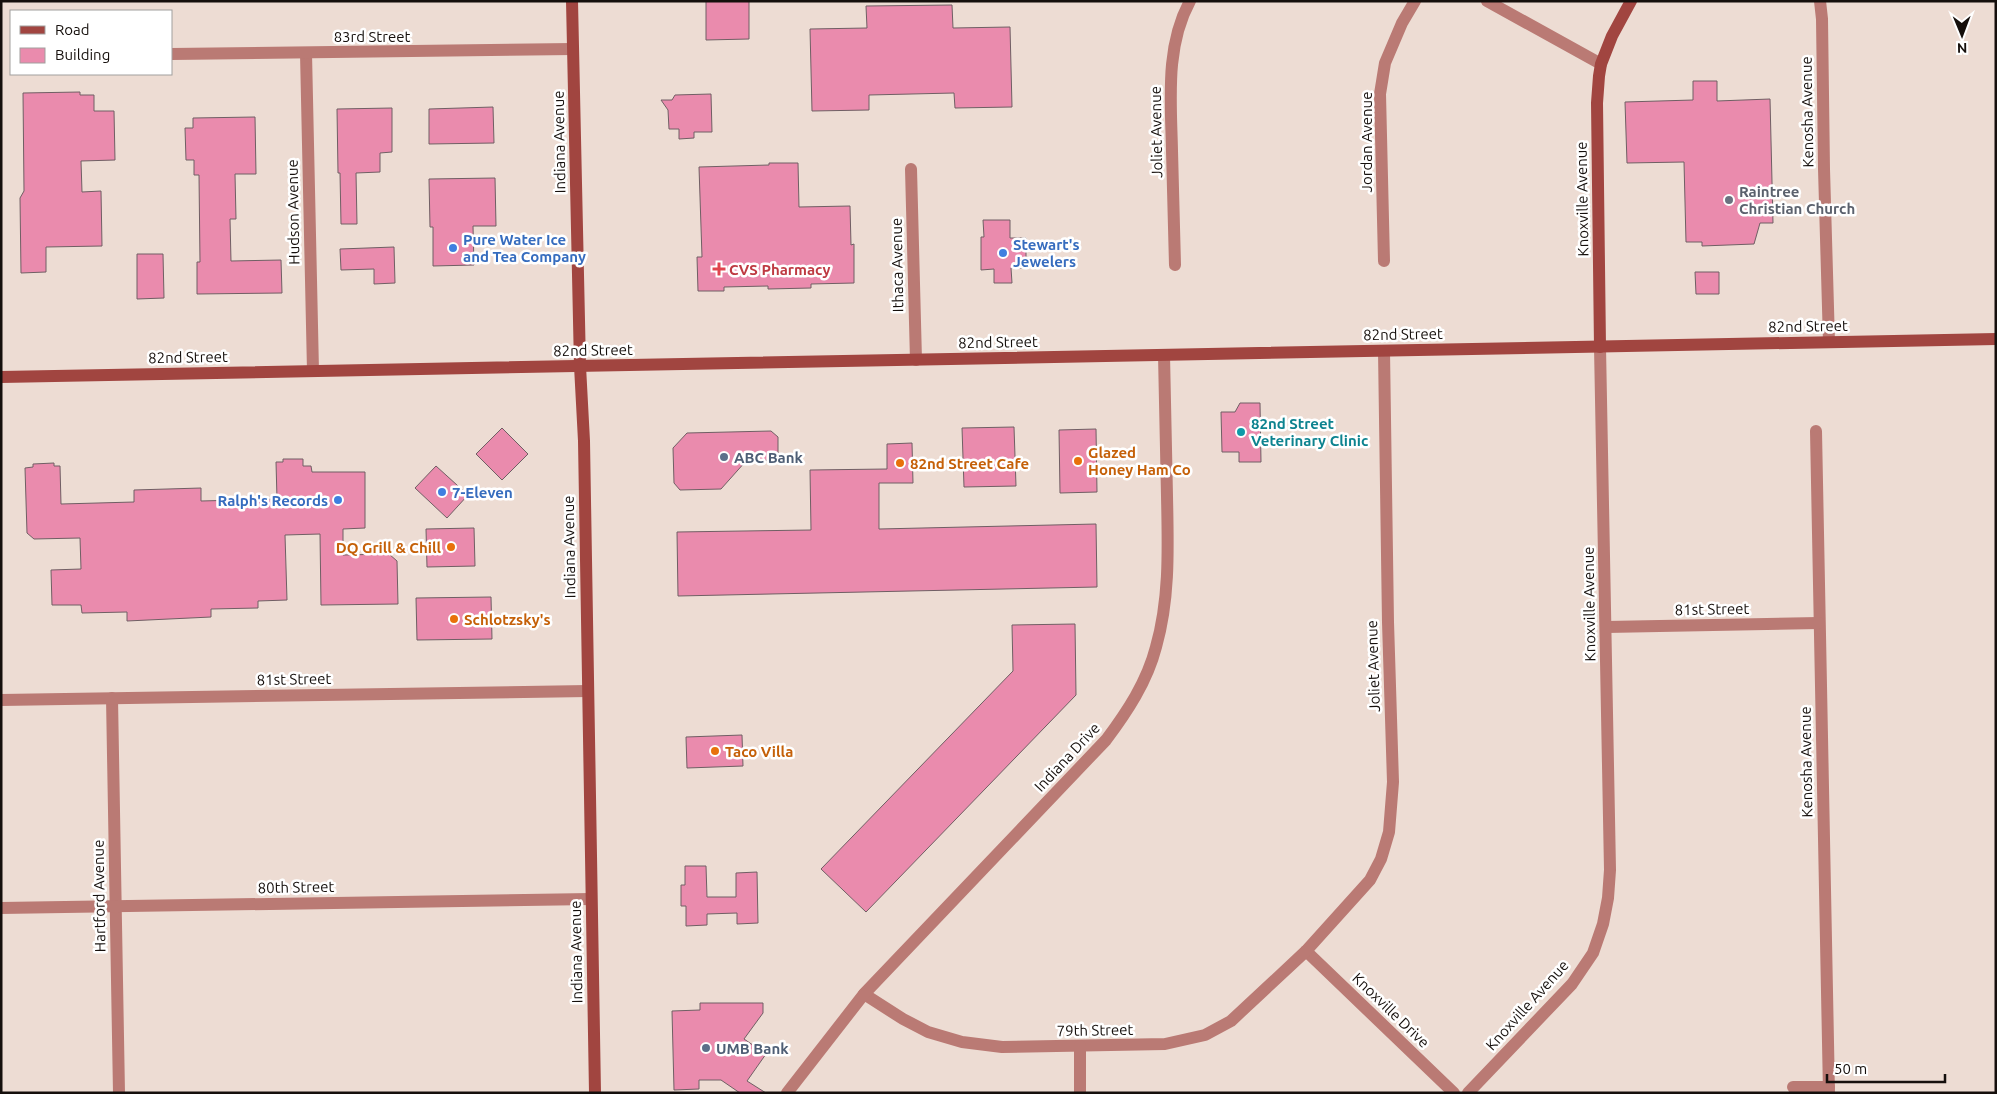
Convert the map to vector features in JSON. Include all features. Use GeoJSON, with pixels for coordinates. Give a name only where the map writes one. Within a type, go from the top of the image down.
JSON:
{"type":"FeatureCollection","features":[{"type":"Feature","properties":{"kind":"main road","name":"Indiana Avenue"},"geometry":{"type":"LineString","coordinates":[[572,1],[580,366],[584,441],[594,1093]]}},
{"type":"Feature","properties":{"kind":"main road"},"geometry":{"type":"LineString","coordinates":[[1601,64],[1612,36],[1631,1]]}},
{"type":"Feature","properties":{"kind":"main road","name":"Knoxville Avenue"},"geometry":{"type":"LineString","coordinates":[[1600,347],[1597,103],[1601,64]]}},
{"type":"Feature","properties":{"kind":"main road","name":"82nd Street"},"geometry":{"type":"LineString","coordinates":[[1,377],[1996,339]]}},
{"type":"Feature","properties":{"kind":"street","name":"Joliet Avenue"},"geometry":{"type":"LineString","coordinates":[[1175,265],[1171,99],[1172,65],[1177,29],[1190,1]]}},
{"type":"Feature","properties":{"kind":"street","name":"Jordan Avenue"},"geometry":{"type":"LineString","coordinates":[[1384,261],[1380,94],[1385,63],[1402,23],[1415,1]]}},
{"type":"Feature","properties":{"kind":"street"},"geometry":{"type":"LineString","coordinates":[[1487,1],[1601,64]]}},
{"type":"Feature","properties":{"kind":"street","name":"Kenosha Avenue"},"geometry":{"type":"LineString","coordinates":[[1820,1],[1822,19],[1829,342]]}},
{"type":"Feature","properties":{"kind":"street","name":"83rd Street"},"geometry":{"type":"LineString","coordinates":[[172,54],[574,49]]}},
{"type":"Feature","properties":{"kind":"street","name":"Hudson Avenue"},"geometry":{"type":"LineString","coordinates":[[306,53],[313,371]]}},
{"type":"Feature","properties":{"kind":"street","name":"Ithaca Avenue"},"geometry":{"type":"LineString","coordinates":[[911,170],[916,360]]}},
{"type":"Feature","properties":{"kind":"street","name":"Knoxville Avenue"},"geometry":{"type":"LineString","coordinates":[[1468,1093],[1572,984],[1593,953],[1603,924],[1608,898],[1610,870],[1600,347]]}},
{"type":"Feature","properties":{"kind":"street","name":"Joliet Avenue"},"geometry":{"type":"LineString","coordinates":[[1306,950],[1370,880],[1381,859],[1389,832],[1392,810],[1384,351]]}},
{"type":"Feature","properties":{"kind":"street","name":"Indiana Drive"},"geometry":{"type":"LineString","coordinates":[[787,1093],[864,994],[1106,740],[1127,712],[1145,679],[1156,648],[1164,609],[1168,569],[1164,356]]}},
{"type":"Feature","properties":{"kind":"street","name":"Kenosha Avenue"},"geometry":{"type":"LineString","coordinates":[[1816,431],[1829,1090]]}},
{"type":"Feature","properties":{"kind":"street","name":"81st Street"},"geometry":{"type":"LineString","coordinates":[[1606,627],[1819,624]]}},
{"type":"Feature","properties":{"kind":"street","name":"81st Street"},"geometry":{"type":"LineString","coordinates":[[1,700],[588,691]]}},
{"type":"Feature","properties":{"kind":"street","name":"Hartford Avenue"},"geometry":{"type":"LineString","coordinates":[[112,698],[119,1093]]}},
{"type":"Feature","properties":{"kind":"street","name":"80th Street"},"geometry":{"type":"LineString","coordinates":[[1,908],[591,899]]}},
{"type":"Feature","properties":{"kind":"street","name":"79th Street"},"geometry":{"type":"LineString","coordinates":[[864,994],[903,1019],[928,1032],[962,1042],[1002,1047],[1165,1044],[1205,1036],[1232,1022],[1306,950]]}},
{"type":"Feature","properties":{"kind":"street","name":"Knoxville Drive"},"geometry":{"type":"LineString","coordinates":[[1306,950],[1454,1093]]}},
{"type":"Feature","properties":{"kind":"street"},"geometry":{"type":"LineString","coordinates":[[1080,1046],[1080,1093]]}},
{"type":"Feature","properties":{"kind":"street"},"geometry":{"type":"LineString","coordinates":[[1794,1088],[1829,1090]]}},
{"type":"Feature","properties":{"kind":"building"},"geometry":{"type":"Polygon","coordinates":[[[706,1],[749,1],[749,39],[706,40],[706,1]]]}},
{"type":"Feature","properties":{"kind":"building"},"geometry":{"type":"Polygon","coordinates":[[[952,5],[953,28],[1010,27],[1012,107],[955,108],[954,93],[869,95],[869,110],[812,111],[810,29],[867,28],[866,6],[952,5]]]}},
{"type":"Feature","properties":{"kind":"building","name":"Raintree Christian Church"},"geometry":{"type":"Polygon","coordinates":[[[1693,81],[1717,81],[1717,101],[1770,99],[1773,223],[1760,223],[1754,244],[1702,246],[1702,242],[1686,242],[1684,162],[1627,163],[1625,102],[1693,100],[1693,81]]]}},
{"type":"Feature","properties":{"kind":"building"},"geometry":{"type":"Polygon","coordinates":[[[80,92],[80,95],[94,95],[94,111],[114,111],[115,160],[81,161],[82,192],[101,191],[102,246],[46,247],[46,272],[21,273],[20,198],[24,191],[23,93],[80,92]]]}},
{"type":"Feature","properties":{"kind":"building"},"geometry":{"type":"Polygon","coordinates":[[[711,94],[712,132],[694,132],[694,138],[679,139],[679,129],[669,129],[668,110],[661,100],[672,100],[675,95],[711,94]]]}},
{"type":"Feature","properties":{"kind":"building"},"geometry":{"type":"Polygon","coordinates":[[[493,107],[494,143],[429,144],[429,109],[493,107]]]}},
{"type":"Feature","properties":{"kind":"building"},"geometry":{"type":"Polygon","coordinates":[[[392,108],[392,152],[380,153],[380,172],[356,173],[357,224],[341,224],[337,109],[392,108]]]}},
{"type":"Feature","properties":{"kind":"building"},"geometry":{"type":"Polygon","coordinates":[[[255,117],[256,174],[235,174],[236,219],[230,219],[231,261],[281,260],[282,293],[197,294],[197,262],[200,262],[199,175],[194,175],[194,160],[186,160],[185,128],[193,128],[193,118],[255,117]]]}},
{"type":"Feature","properties":{"kind":"building"},"geometry":{"type":"Polygon","coordinates":[[[769,163],[798,163],[799,207],[850,206],[851,245],[854,244],[854,283],[811,284],[811,288],[768,289],[768,286],[724,287],[724,291],[698,291],[697,257],[702,257],[699,167],[769,165],[769,163]]]}},
{"type":"Feature","properties":{"kind":"building"},"geometry":{"type":"Polygon","coordinates":[[[495,178],[496,226],[473,226],[474,265],[433,266],[433,227],[430,227],[429,179],[495,178]]]}},
{"type":"Feature","properties":{"kind":"building","name":"Stewart's Jewelers"},"geometry":{"type":"Polygon","coordinates":[[[983,220],[1010,220],[1010,238],[1026,238],[1026,268],[1011,268],[1012,283],[994,283],[994,269],[981,270],[981,237],[984,237],[983,220]]]}},
{"type":"Feature","properties":{"kind":"building"},"geometry":{"type":"Polygon","coordinates":[[[394,247],[395,283],[374,284],[374,269],[341,270],[340,249],[394,247]]]}},
{"type":"Feature","properties":{"kind":"building"},"geometry":{"type":"Polygon","coordinates":[[[137,254],[163,254],[164,298],[137,299],[137,254]]]}},
{"type":"Feature","properties":{"kind":"building"},"geometry":{"type":"Polygon","coordinates":[[[1695,272],[1719,272],[1719,294],[1696,294],[1695,272]]]}},
{"type":"Feature","properties":{"kind":"building","name":"82nd Street Veterinary Clinic"},"geometry":{"type":"Polygon","coordinates":[[[1240,403],[1260,403],[1261,462],[1239,462],[1239,452],[1222,452],[1221,412],[1235,412],[1240,403]]]}},
{"type":"Feature","properties":{"kind":"building"},"geometry":{"type":"Polygon","coordinates":[[[1014,427],[1016,486],[964,487],[962,428],[1014,427]]]}},
{"type":"Feature","properties":{"kind":"building"},"geometry":{"type":"Polygon","coordinates":[[[502,428],[528,454],[502,480],[476,454],[502,428]]]}},
{"type":"Feature","properties":{"kind":"building","name":"Glazed Honey Ham Co"},"geometry":{"type":"Polygon","coordinates":[[[1096,429],[1097,492],[1060,493],[1059,430],[1096,429]]]}},
{"type":"Feature","properties":{"kind":"building","name":"ABC Bank"},"geometry":{"type":"Polygon","coordinates":[[[771,431],[778,437],[778,454],[772,460],[746,461],[721,489],[680,490],[674,483],[673,448],[687,433],[771,431]]]}},
{"type":"Feature","properties":{"kind":"building"},"geometry":{"type":"Polygon","coordinates":[[[912,443],[913,483],[879,483],[879,529],[1096,524],[1097,587],[678,596],[677,532],[811,530],[810,470],[887,469],[887,444],[912,443]]]}},
{"type":"Feature","properties":{"kind":"building"},"geometry":{"type":"Polygon","coordinates":[[[283,459],[303,459],[303,466],[311,466],[312,472],[365,472],[365,528],[343,529],[343,555],[389,554],[397,561],[398,604],[321,605],[320,534],[285,535],[287,600],[258,601],[258,608],[211,609],[211,617],[127,621],[127,612],[82,613],[81,605],[52,605],[51,570],[81,569],[80,538],[34,539],[27,533],[25,468],[33,467],[33,464],[54,463],[54,466],[60,466],[61,504],[134,502],[134,490],[201,488],[201,501],[277,499],[276,462],[283,462],[283,459]]]}},
{"type":"Feature","properties":{"kind":"building","name":"7-Eleven"},"geometry":{"type":"Polygon","coordinates":[[[436,466],[468,495],[447,518],[415,488],[436,466]]]}},
{"type":"Feature","properties":{"kind":"building","name":"DQ Grill & Chill"},"geometry":{"type":"Polygon","coordinates":[[[474,528],[475,566],[427,567],[426,529],[474,528]]]}},
{"type":"Feature","properties":{"kind":"building","name":"Schlotzsky's"},"geometry":{"type":"Polygon","coordinates":[[[491,597],[492,639],[417,640],[416,598],[491,597]]]}},
{"type":"Feature","properties":{"kind":"building"},"geometry":{"type":"Polygon","coordinates":[[[1075,624],[1076,695],[866,912],[821,869],[1013,671],[1012,625],[1075,624]]]}},
{"type":"Feature","properties":{"kind":"building","name":"Taco Villa"},"geometry":{"type":"Polygon","coordinates":[[[742,735],[743,766],[687,768],[686,737],[742,735]]]}},
{"type":"Feature","properties":{"kind":"building"},"geometry":{"type":"Polygon","coordinates":[[[685,866],[706,866],[707,897],[736,897],[736,873],[757,872],[758,923],[737,924],[737,913],[707,914],[707,925],[686,926],[686,906],[681,906],[681,885],[685,885],[685,866]]]}},
{"type":"Feature","properties":{"kind":"building","name":"UMB Bank"},"geometry":{"type":"Polygon","coordinates":[[[700,1003],[763,1003],[763,1013],[744,1039],[766,1054],[747,1081],[766,1093],[740,1093],[721,1080],[699,1080],[699,1089],[674,1090],[672,1011],[700,1010],[700,1003]]]}},
{"type":"Feature","properties":{"kind":"place","name":"Raintree Christian Church"},"geometry":{"type":"Point","coordinates":[1729,200]}},
{"type":"Feature","properties":{"kind":"place","name":"Pure Water Ice and Tea Company"},"geometry":{"type":"Point","coordinates":[453,248]}},
{"type":"Feature","properties":{"kind":"place","name":"Stewart's Jewelers"},"geometry":{"type":"Point","coordinates":[1003,253]}},
{"type":"Feature","properties":{"kind":"place","name":"CVS Pharmacy"},"geometry":{"type":"Point","coordinates":[719,269]}},
{"type":"Feature","properties":{"kind":"place","name":"82nd Street Veterinary Clinic"},"geometry":{"type":"Point","coordinates":[1241,432]}},
{"type":"Feature","properties":{"kind":"place","name":"ABC Bank"},"geometry":{"type":"Point","coordinates":[724,457]}},
{"type":"Feature","properties":{"kind":"place","name":"Glazed Honey Ham Co"},"geometry":{"type":"Point","coordinates":[1078,461]}},
{"type":"Feature","properties":{"kind":"place","name":"82nd Street Cafe"},"geometry":{"type":"Point","coordinates":[900,463]}},
{"type":"Feature","properties":{"kind":"place","name":"7-Eleven"},"geometry":{"type":"Point","coordinates":[442,492]}},
{"type":"Feature","properties":{"kind":"place","name":"Ralph's Records"},"geometry":{"type":"Point","coordinates":[338,500]}},
{"type":"Feature","properties":{"kind":"place","name":"DQ Grill & Chill"},"geometry":{"type":"Point","coordinates":[451,547]}},
{"type":"Feature","properties":{"kind":"place","name":"Schlotzsky's"},"geometry":{"type":"Point","coordinates":[454,619]}},
{"type":"Feature","properties":{"kind":"place","name":"Taco Villa"},"geometry":{"type":"Point","coordinates":[715,751]}},
{"type":"Feature","properties":{"kind":"place","name":"UMB Bank"},"geometry":{"type":"Point","coordinates":[706,1048]}}]}
